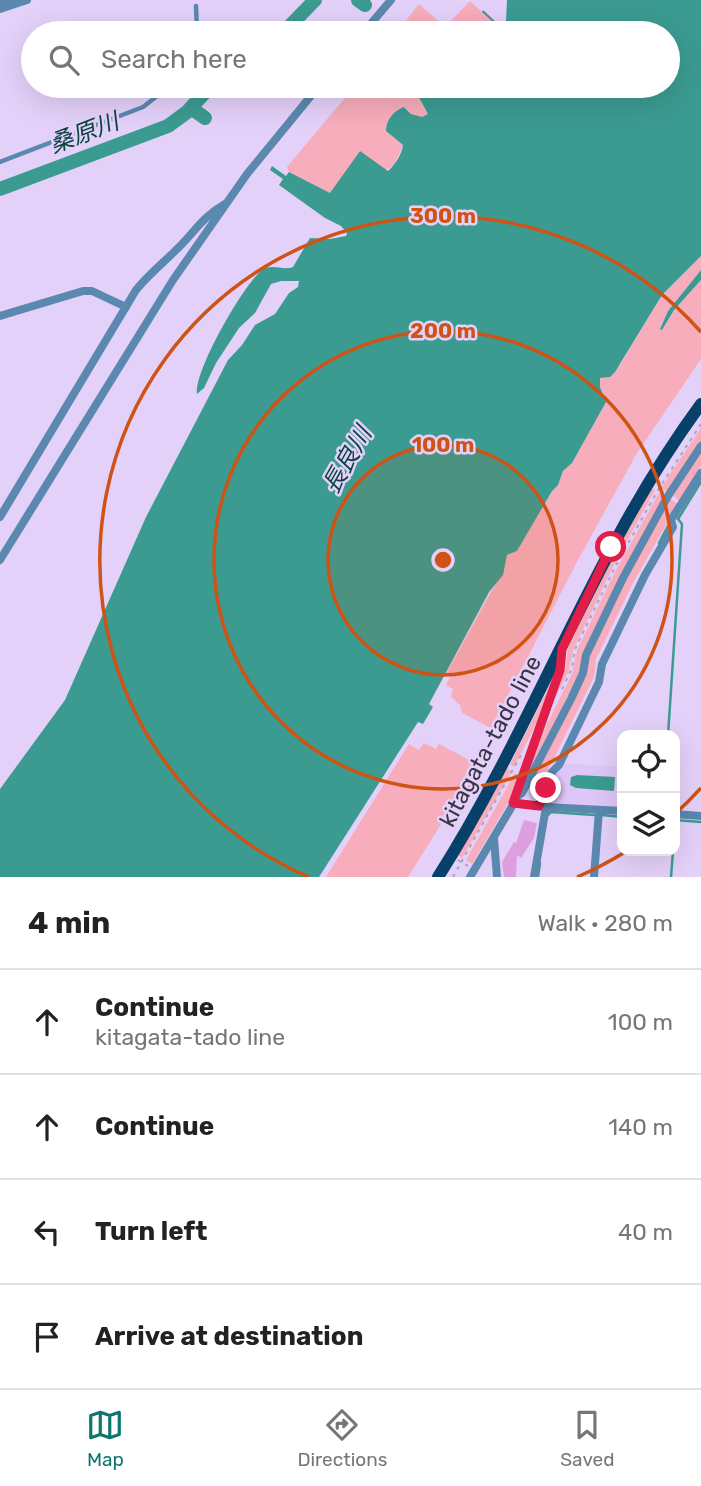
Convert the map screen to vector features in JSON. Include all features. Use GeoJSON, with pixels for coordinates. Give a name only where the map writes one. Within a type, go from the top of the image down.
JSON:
{"type":"FeatureCollection","features":[{"type":"Feature","properties":{"kind":"main road","name":"kitagata-tado line"},"geometry":{"type":"LineString","coordinates":[[438,877],[456,859],[611,547],[641,494],[701,404]]}},
{"type":"Feature","properties":{"kind":"street"},"geometry":{"type":"LineString","coordinates":[[0,2],[14,0]]}},
{"type":"Feature","properties":{"kind":"street"},"geometry":{"type":"LineString","coordinates":[[0,9],[27,0]]}},
{"type":"Feature","properties":{"kind":"street"},"geometry":{"type":"LineString","coordinates":[[373,21],[391,0]]}},
{"type":"Feature","properties":{"kind":"street"},"geometry":{"type":"LineString","coordinates":[[0,560],[173,280],[247,174],[309,98]]}},
{"type":"Feature","properties":{"kind":"street"},"geometry":{"type":"LineString","coordinates":[[0,517],[126,307],[151,271],[174,253],[208,213],[227,203]]}},
{"type":"Feature","properties":{"kind":"street"},"geometry":{"type":"LineString","coordinates":[[0,316],[83,291],[92,291],[126,307]]}},
{"type":"Feature","properties":{"kind":"street"},"geometry":{"type":"LineString","coordinates":[[514,800],[522,793],[571,699],[583,673],[586,655],[623,578],[668,496],[701,446]]}},
{"type":"Feature","properties":{"kind":"street"},"geometry":{"type":"LineString","coordinates":[[534,877],[543,807],[552,772],[559,765],[600,682],[602,664],[645,575],[673,527],[671,520],[701,473]]}},
{"type":"Feature","properties":{"kind":"street"},"geometry":{"type":"LineString","coordinates":[[473,873],[514,800],[560,670],[562,649]]}},
{"type":"Feature","properties":{"kind":"street"},"geometry":{"type":"LineString","coordinates":[[514,800],[543,807],[617,811]]}},
{"type":"Feature","properties":{"kind":"street"},"geometry":{"type":"LineString","coordinates":[[594,877],[599,810]]}},
{"type":"Feature","properties":{"kind":"street"},"geometry":{"type":"LineString","coordinates":[[680,814],[701,816]]}},
{"type":"Feature","properties":{"kind":"street"},"geometry":{"type":"LineString","coordinates":[[494,839],[497,877]]}},
{"type":"Feature","properties":{"kind":"lane"},"geometry":{"type":"LineString","coordinates":[[196,6],[197,21]]}},
{"type":"Feature","properties":{"kind":"lane"},"geometry":{"type":"LineString","coordinates":[[0,162],[143,107],[155,98]]}},
{"type":"Feature","properties":{"kind":"path"},"geometry":{"type":"LineString","coordinates":[[562,689],[572,668],[575,649],[616,565],[658,490],[701,424]]}},
{"type":"Feature","properties":{"kind":"path"},"geometry":{"type":"LineString","coordinates":[[453,877],[456,859],[525,749]]}},
{"type":"Feature","properties":{"kind":"path"},"geometry":{"type":"LineString","coordinates":[[456,859],[473,873]]}},
{"type":"Feature","properties":{"kind":"shaded area"},"geometry":{"type":"Polygon","coordinates":[[[470,1],[492,21],[451,21],[470,1]]]}},
{"type":"Feature","properties":{"kind":"shaded area"},"geometry":{"type":"Polygon","coordinates":[[[419,4],[438,21],[406,21],[419,4]]]}},
{"type":"Feature","properties":{"kind":"shaded area"},"geometry":{"type":"Polygon","coordinates":[[[345,98],[421,98],[427,108],[428,114],[422,117],[411,114],[406,108],[394,114],[387,122],[386,131],[403,145],[394,165],[385,170],[360,151],[332,193],[289,172],[287,167],[345,98]]]}},
{"type":"Feature","properties":{"kind":"shaded area"},"geometry":{"type":"Polygon","coordinates":[[[701,256],[701,270],[668,311],[661,325],[662,330],[674,310],[701,280],[701,359],[637,453],[491,728],[462,713],[460,705],[451,697],[453,689],[446,685],[450,677],[446,674],[504,569],[508,554],[517,551],[606,402],[600,387],[600,378],[604,378],[620,365],[662,295],[701,256]]]}},
{"type":"Feature","properties":{"kind":"shaded area"},"geometry":{"type":"Polygon","coordinates":[[[701,428],[701,442],[668,492],[661,488],[701,428]]]}},
{"type":"Feature","properties":{"kind":"shaded area"},"geometry":{"type":"Polygon","coordinates":[[[701,451],[701,466],[680,501],[672,495],[701,451]]]}},
{"type":"Feature","properties":{"kind":"shaded area"},"geometry":{"type":"Polygon","coordinates":[[[650,488],[655,490],[614,565],[574,648],[568,673],[552,703],[566,665],[568,648],[608,563],[650,488]]]}},
{"type":"Feature","properties":{"kind":"shaded area"},"geometry":{"type":"Polygon","coordinates":[[[659,493],[665,497],[529,775],[527,774],[541,736],[572,674],[577,650],[618,566],[659,493]]]}},
{"type":"Feature","properties":{"kind":"shaded area"},"geometry":{"type":"Polygon","coordinates":[[[670,499],[678,504],[633,583],[596,659],[594,677],[542,782],[533,777],[565,706],[633,567],[670,499]]]}},
{"type":"Feature","properties":{"kind":"shaded area"},"geometry":{"type":"Polygon","coordinates":[[[558,669],[544,709],[514,767],[510,764],[558,669]]]}},
{"type":"Feature","properties":{"kind":"shaded area"},"geometry":{"type":"Polygon","coordinates":[[[424,743],[436,749],[439,744],[475,763],[408,877],[326,877],[409,744],[419,750],[424,743]]]}},
{"type":"Feature","properties":{"kind":"shaded area"},"geometry":{"type":"Polygon","coordinates":[[[563,763],[617,767],[617,809],[551,804],[546,797],[563,763]]]}},
{"type":"Feature","properties":{"kind":"shaded area"},"geometry":{"type":"Polygon","coordinates":[[[507,768],[512,771],[462,858],[458,855],[507,768]]]}},
{"type":"Feature","properties":{"kind":"shaded area"},"geometry":{"type":"Polygon","coordinates":[[[515,773],[521,776],[514,793],[472,864],[466,860],[515,773]]]}},
{"type":"Feature","properties":{"kind":"water","name":"長良川"},"geometry":{"type":"Polygon","coordinates":[[[507,0],[701,0],[701,256],[662,295],[615,372],[610,377],[600,378],[600,387],[606,402],[572,463],[563,471],[558,485],[517,551],[507,555],[503,575],[489,592],[429,704],[433,707],[423,724],[418,722],[319,877],[0,877],[0,789],[65,700],[146,517],[228,360],[255,325],[275,314],[289,293],[298,287],[299,281],[271,284],[255,313],[239,328],[216,363],[204,388],[197,394],[203,367],[221,329],[243,292],[262,270],[270,267],[293,267],[310,238],[330,239],[346,236],[347,233],[341,226],[325,218],[279,185],[283,179],[270,170],[272,166],[286,176],[289,172],[330,193],[360,151],[388,171],[398,159],[403,145],[386,131],[387,123],[391,116],[404,107],[411,114],[422,117],[428,114],[419,98],[680,98],[680,21],[506,21],[507,0]]]}},
{"type":"Feature","properties":{"kind":"water"},"geometry":{"type":"Polygon","coordinates":[[[483,10],[495,21],[492,21],[483,10]]]}},
{"type":"Feature","properties":{"kind":"water"},"geometry":{"type":"Polygon","coordinates":[[[701,270],[701,280],[674,310],[662,330],[660,329],[668,311],[701,270]]]}},
{"type":"Feature","properties":{"kind":"water"},"geometry":{"type":"Polygon","coordinates":[[[571,777],[615,777],[614,791],[576,788],[570,785],[571,777]]]}},
{"type":"Feature","properties":{"kind":"building"},"geometry":{"type":"Polygon","coordinates":[[[524,820],[537,823],[534,838],[521,858],[517,855],[516,877],[504,877],[502,862],[514,842],[516,843],[524,820]]]}},
{"type":"Feature","properties":{"kind":"waterway","name":"桑原川"},"geometry":{"type":"LineString","coordinates":[[295,21],[315,0]]}},
{"type":"Feature","properties":{"kind":"waterway","name":"桑原川"},"geometry":{"type":"LineString","coordinates":[[358,0],[365,5]]}},
{"type":"Feature","properties":{"kind":"waterway","name":"桑原川"},"geometry":{"type":"LineString","coordinates":[[0,189],[168,126],[200,98]]}},
{"type":"Feature","properties":{"kind":"waterway"},"geometry":{"type":"LineString","coordinates":[[191,108],[205,118]]}},
{"type":"Feature","properties":{"kind":"waterway"},"geometry":{"type":"LineString","coordinates":[[678,519],[701,482]]}},
{"type":"Feature","properties":{"kind":"waterway"},"geometry":{"type":"LineString","coordinates":[[668,730],[682,524],[678,519]]}},
{"type":"Feature","properties":{"kind":"waterway"},"geometry":{"type":"LineString","coordinates":[[659,543],[669,524]]}},
{"type":"Feature","properties":{"kind":"waterway"},"geometry":{"type":"LineString","coordinates":[[548,815],[551,812],[594,815]]}},
{"type":"Feature","properties":{"kind":"waterway"},"geometry":{"type":"LineString","coordinates":[[602,815],[617,816]]}},
{"type":"Feature","properties":{"kind":"waterway"},"geometry":{"type":"LineString","coordinates":[[680,820],[701,822]]}},
{"type":"Feature","properties":{"kind":"waterway"},"geometry":{"type":"LineString","coordinates":[[671,877],[673,856]]}},
{"type":"Feature","properties":{"kind":"waterway"},"geometry":{"type":"LineString","coordinates":[[538,877],[540,863]]}},
{"type":"Feature","properties":{"kind":"route"},"geometry":{"type":"LineString","coordinates":[[546,788],[539,806],[513,803],[560,670],[562,649],[611,547]]}}]}
